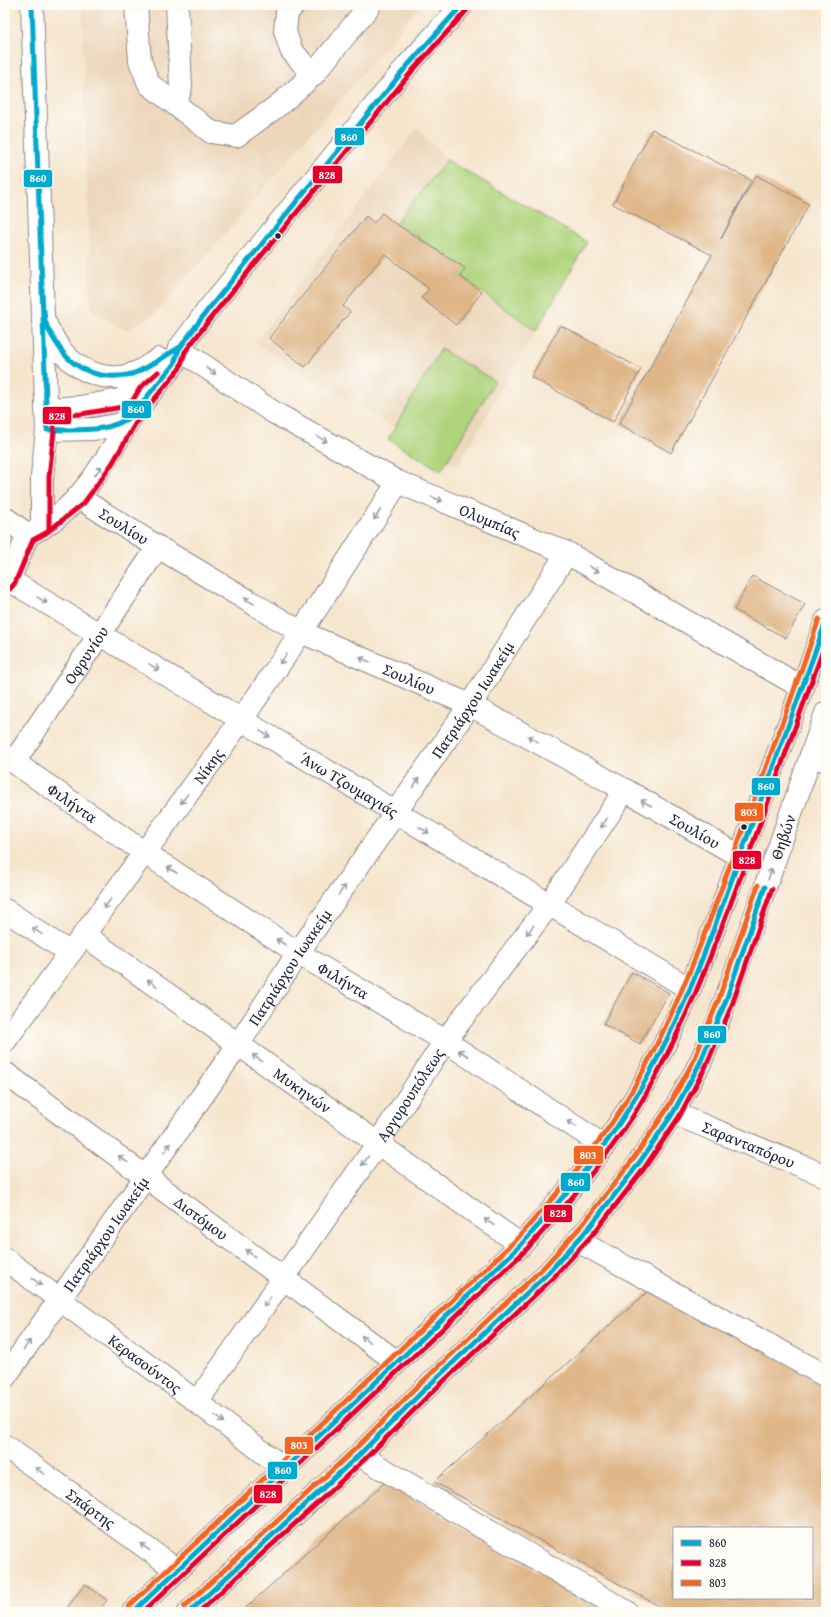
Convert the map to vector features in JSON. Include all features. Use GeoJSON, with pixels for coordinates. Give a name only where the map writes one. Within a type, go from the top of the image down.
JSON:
{"type":"FeatureCollection","features":[{"type":"Feature","properties":{"kind":"street"},"geometry":{"type":"LineString","coordinates":[[7,582],[35,532],[42,477],[46,420],[44,322],[32,5]]}},
{"type":"Feature","properties":{"kind":"street"},"geometry":{"type":"LineString","coordinates":[[136,5],[140,61],[150,84],[211,132],[236,136],[280,104],[313,75],[362,8]]}},
{"type":"Feature","properties":{"kind":"street"},"geometry":{"type":"LineString","coordinates":[[176,104],[181,87],[177,5]]}},
{"type":"Feature","properties":{"kind":"street"},"geometry":{"type":"LineString","coordinates":[[294,5],[287,12],[285,31],[291,50],[313,75]]}},
{"type":"Feature","properties":{"kind":"street"},"geometry":{"type":"LineString","coordinates":[[35,532],[79,498],[106,460],[132,415],[174,364],[179,349],[207,311],[403,72],[462,5]]}},
{"type":"Feature","properties":{"kind":"street"},"geometry":{"type":"LineString","coordinates":[[44,322],[64,355],[79,368],[97,375],[112,377],[133,374],[179,349]]}},
{"type":"Feature","properties":{"kind":"street","name":"Ολυμπίας"},"geometry":{"type":"LineString","coordinates":[[179,349],[273,412],[398,482],[567,553],[803,688]]}},
{"type":"Feature","properties":{"kind":"street"},"geometry":{"type":"LineString","coordinates":[[46,420],[80,408],[120,400],[128,395],[135,384],[159,359]]}},
{"type":"Feature","properties":{"kind":"street"},"geometry":{"type":"LineString","coordinates":[[46,420],[94,429],[117,425],[132,415]]}},
{"type":"Feature","properties":{"kind":"street","name":"Νίκης"},"geometry":{"type":"LineString","coordinates":[[5,1041],[145,853],[241,719],[301,632],[398,482]]}},
{"type":"Feature","properties":{"kind":"street","name":"Σουλίου"},"geometry":{"type":"LineString","coordinates":[[79,498],[301,632],[470,705],[625,790],[741,857]]}},
{"type":"Feature","properties":{"kind":"street"},"geometry":{"type":"LineString","coordinates":[[5,518],[35,532]]}},
{"type":"Feature","properties":{"kind":"street","name":"Οφρυνίου"},"geometry":{"type":"LineString","coordinates":[[9,759],[158,547]]}},
{"type":"Feature","properties":{"kind":"street","name":"Πατριάρχου Ιωακείμ"},"geometry":{"type":"LineString","coordinates":[[5,1378],[238,1045],[298,953],[470,705],[567,553]]}},
{"type":"Feature","properties":{"kind":"street","name":"Άνω Τζουμαγιάς"},"geometry":{"type":"LineString","coordinates":[[7,582],[99,633],[690,989]]}},
{"type":"Feature","properties":{"kind":"street","name":"Θηβών"},"geometry":{"type":"LineString","coordinates":[[132,1612],[521,1245],[561,1200],[604,1146],[639,1093],[665,1045],[690,989],[741,857],[749,831],[803,688],[826,621]]}},
{"type":"Feature","properties":{"kind":"street","name":"Θηβών"},"geometry":{"type":"LineString","coordinates":[[189,1612],[360,1455],[423,1391],[548,1273],[578,1241],[637,1166],[673,1113],[700,1063],[719,1019],[818,758],[826,713]]}},
{"type":"Feature","properties":{"kind":"street","name":"Φιλήντα"},"geometry":{"type":"LineString","coordinates":[[9,759],[145,853],[298,953],[445,1041],[604,1146]]}},
{"type":"Feature","properties":{"kind":"street","name":"Αργυρουπόλεως"},"geometry":{"type":"LineString","coordinates":[[197,1402],[378,1143],[445,1041],[549,905],[625,790]]}},
{"type":"Feature","properties":{"kind":"street"},"geometry":{"type":"LineString","coordinates":[[5,910],[70,953]]}},
{"type":"Feature","properties":{"kind":"street","name":"Μυκηνών"},"geometry":{"type":"LineString","coordinates":[[84,935],[521,1245]]}},
{"type":"Feature","properties":{"kind":"street","name":"Διστόμου"},"geometry":{"type":"LineString","coordinates":[[5,1073],[147,1176],[397,1362]]}},
{"type":"Feature","properties":{"kind":"street","name":"Σαρανταπόρου"},"geometry":{"type":"LineString","coordinates":[[673,1113],[826,1176]]}},
{"type":"Feature","properties":{"kind":"street"},"geometry":{"type":"LineString","coordinates":[[578,1241],[826,1376]]}},
{"type":"Feature","properties":{"kind":"street","name":"Κερασούντος"},"geometry":{"type":"LineString","coordinates":[[5,1259],[285,1469]]}},
{"type":"Feature","properties":{"kind":"street","name":"Σπάρτης"},"geometry":{"type":"LineString","coordinates":[[5,1446],[177,1570]]}},
{"type":"Feature","properties":{"kind":"street"},"geometry":{"type":"LineString","coordinates":[[360,1455],[627,1612]]}},
{"type":"Feature","properties":{"kind":"shaded area"},"geometry":{"type":"Polygon","coordinates":[[[82,5],[421,5],[193,271],[151,317],[125,330],[91,310],[82,5]]]}},
{"type":"Feature","properties":{"kind":"shaded area"},"geometry":{"type":"Polygon","coordinates":[[[417,128],[447,160],[587,242],[458,466],[255,344],[417,128]]]}},
{"type":"Feature","properties":{"kind":"green space"},"geometry":{"type":"Polygon","coordinates":[[[447,160],[587,242],[536,331],[460,276],[464,268],[396,223],[447,160]]]}},
{"type":"Feature","properties":{"kind":"green space"},"geometry":{"type":"Polygon","coordinates":[[[441,349],[495,381],[441,471],[388,439],[441,349]]]}},
{"type":"Feature","properties":{"kind":"building"},"geometry":{"type":"Polygon","coordinates":[[[652,129],[751,180],[721,239],[756,175],[809,204],[671,453],[619,424],[712,255],[613,204],[652,129]]]}},
{"type":"Feature","properties":{"kind":"building"},"geometry":{"type":"Polygon","coordinates":[[[382,213],[393,222],[465,268],[460,276],[482,292],[456,325],[421,298],[429,289],[385,254],[343,306],[350,312],[305,367],[269,338],[366,216],[374,223],[382,213]]]}},
{"type":"Feature","properties":{"kind":"building"},"geometry":{"type":"Polygon","coordinates":[[[560,325],[641,369],[613,422],[531,377],[560,325]]]}},
{"type":"Feature","properties":{"kind":"building"},"geometry":{"type":"Polygon","coordinates":[[[752,576],[805,604],[786,638],[734,610],[752,576]]]}},
{"type":"Feature","properties":{"kind":"building"},"geometry":{"type":"Polygon","coordinates":[[[632,972],[669,993],[640,1044],[603,1024],[632,972]]]}},
{"type":"Feature","properties":{"kind":"building"},"geometry":{"type":"Polygon","coordinates":[[[654,1286],[826,1380],[826,1612],[670,1612],[434,1482],[654,1286]]]}},
{"type":"Feature","properties":{"kind":"building"},"geometry":{"type":"Polygon","coordinates":[[[385,1482],[607,1612],[241,1612],[385,1482]]]}},
{"type":"Feature","properties":{"kind":"building"},"geometry":{"type":"Polygon","coordinates":[[[85,1584],[107,1600],[98,1612],[64,1612],[85,1584]]]}},
{"type":"Feature","properties":{"kind":"transit line","name":"860"},"geometry":{"type":"LineString","coordinates":[[32,5],[47,430],[103,428],[123,421],[132,415],[174,364],[179,349],[207,311],[408,65],[462,5]]}},
{"type":"Feature","properties":{"kind":"transit line","name":"828"},"geometry":{"type":"LineString","coordinates":[[10,589],[15,583],[33,540],[46,533],[84,503],[112,464],[138,419],[180,368],[185,352],[213,315],[413,70],[467,10]]}},
{"type":"Feature","properties":{"kind":"transit line","name":"860"},"geometry":{"type":"LineString","coordinates":[[44,311],[48,330],[65,355],[81,368],[101,375],[121,376],[132,374],[149,366],[180,347]]}},
{"type":"Feature","properties":{"kind":"transit line","name":"828"},"geometry":{"type":"LineString","coordinates":[[49,528],[49,477],[54,431],[53,416],[81,414],[123,407],[133,400],[140,388],[158,372]]}},
{"type":"Feature","properties":{"kind":"transit line","name":"803"},"geometry":{"type":"LineString","coordinates":[[128,1607],[516,1240],[571,1176],[621,1109],[657,1044],[687,978],[714,909],[819,619]]}},
{"type":"Feature","properties":{"kind":"transit line","name":"860"},"geometry":{"type":"LineString","coordinates":[[133,1612],[521,1245],[576,1181],[614,1131],[645,1081],[662,1049],[693,981],[720,912],[826,621]]}},
{"type":"Feature","properties":{"kind":"transit line","name":"828"},"geometry":{"type":"LineString","coordinates":[[143,1612],[526,1250],[582,1185],[621,1134],[652,1084],[685,1018],[739,881],[826,642]]}},
{"type":"Feature","properties":{"kind":"transit line","name":"803"},"geometry":{"type":"LineString","coordinates":[[184,1607],[354,1450],[418,1386],[543,1268],[583,1224],[631,1162],[667,1109],[694,1060],[718,1001],[758,885]]}},
{"type":"Feature","properties":{"kind":"transit line","name":"860"},"geometry":{"type":"LineString","coordinates":[[189,1612],[359,1455],[423,1391],[548,1273],[588,1229],[637,1166],[673,1113],[700,1063],[725,1003],[765,887]]}},
{"type":"Feature","properties":{"kind":"transit line","name":"828"},"geometry":{"type":"LineString","coordinates":[[199,1612],[364,1460],[428,1396],[553,1278],[594,1233],[643,1170],[679,1117],[706,1066],[732,1005],[772,889]]}}]}
